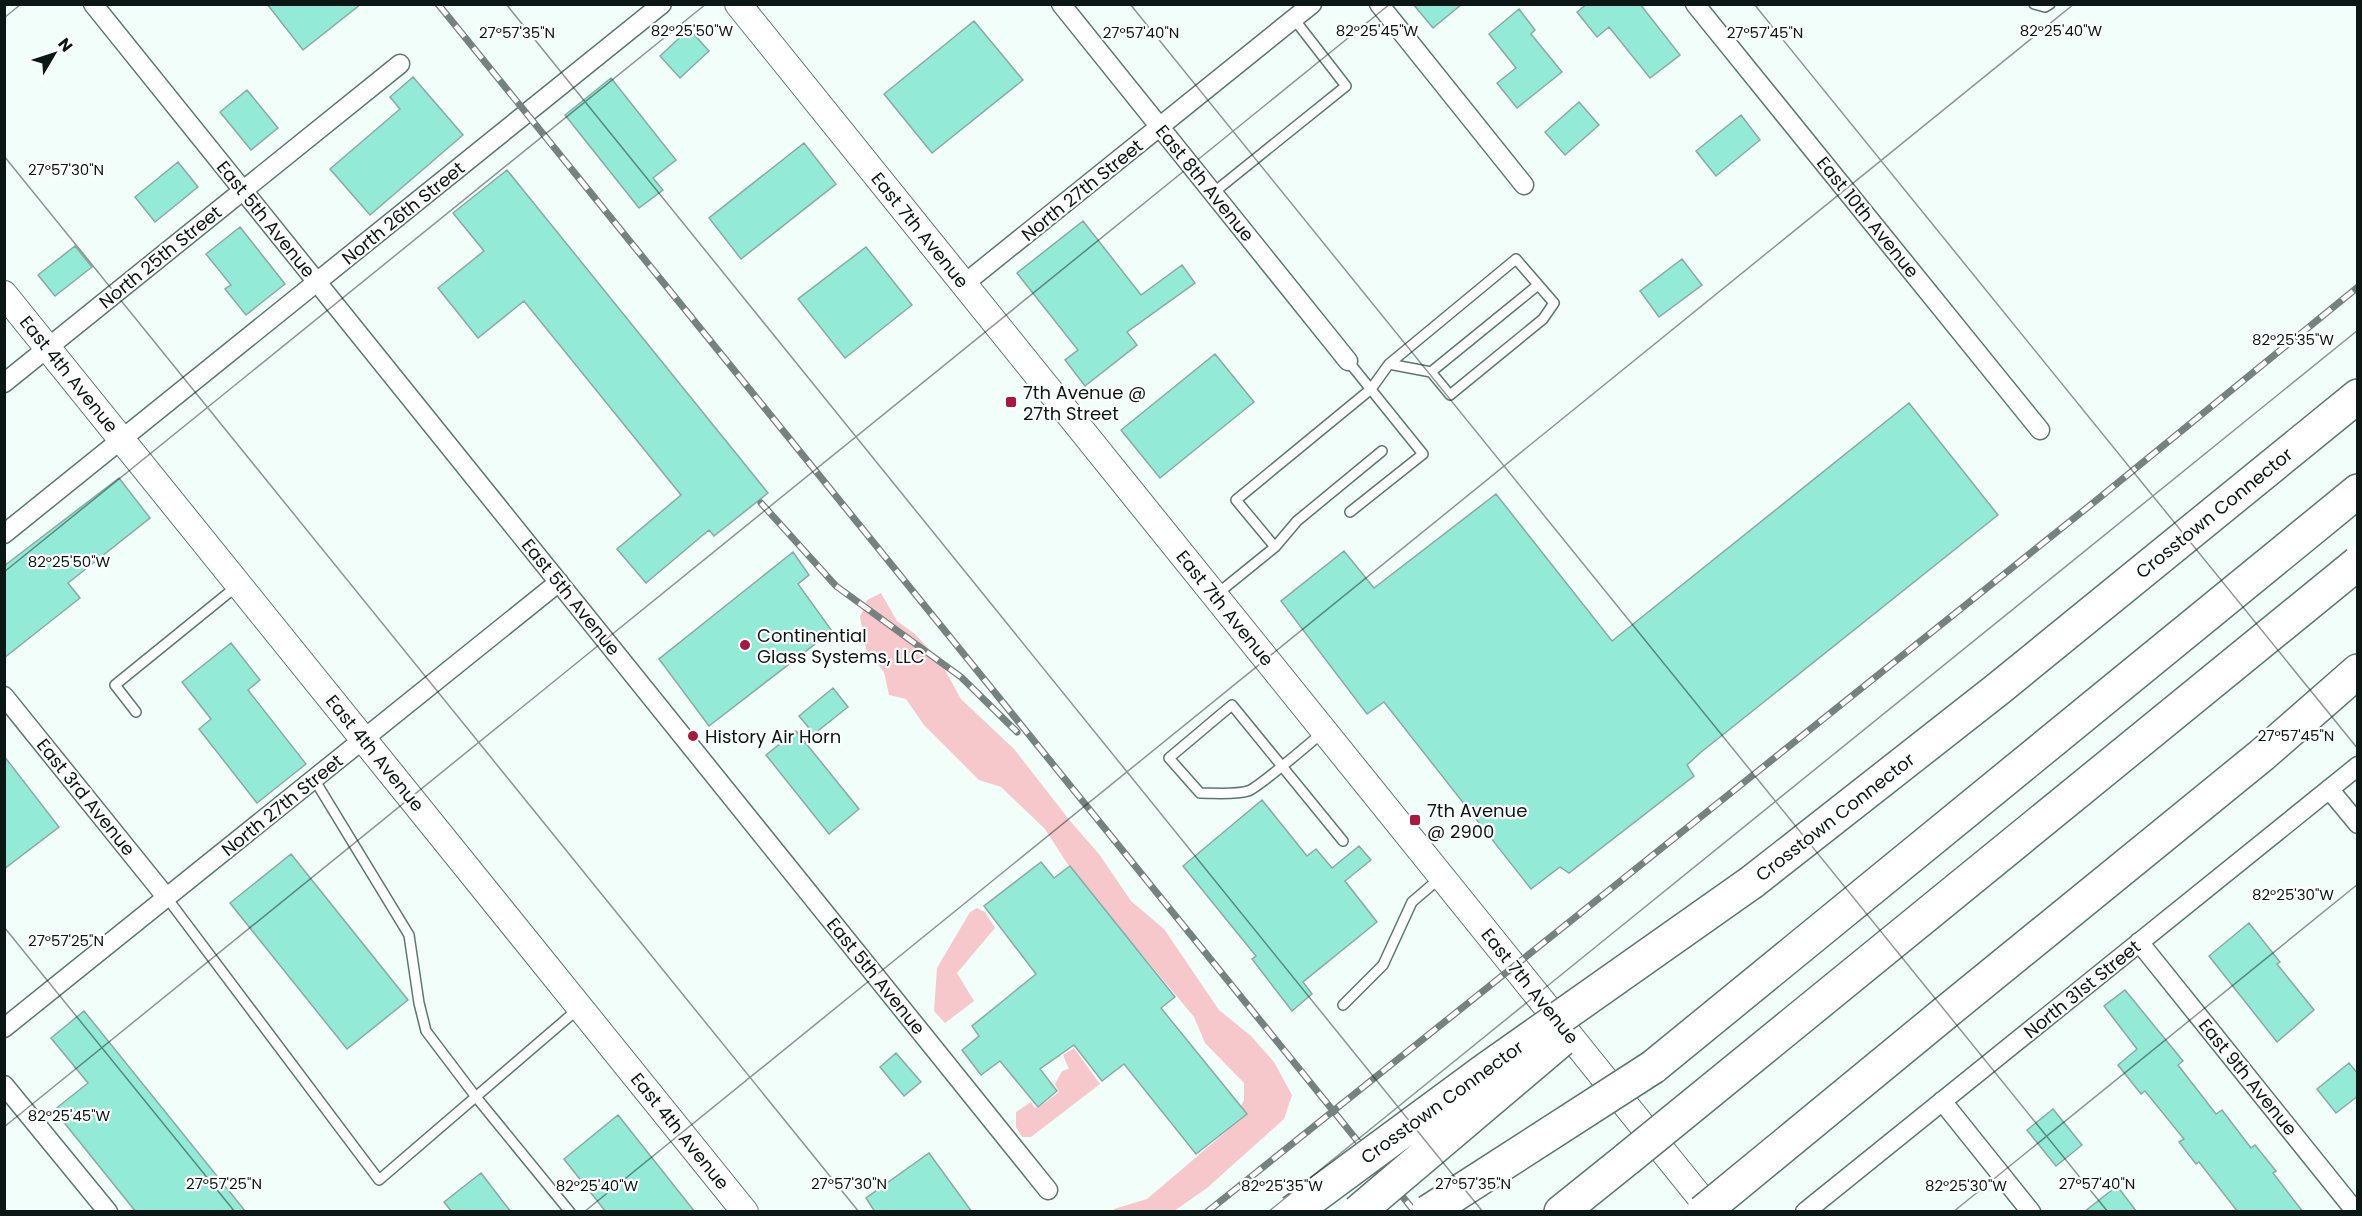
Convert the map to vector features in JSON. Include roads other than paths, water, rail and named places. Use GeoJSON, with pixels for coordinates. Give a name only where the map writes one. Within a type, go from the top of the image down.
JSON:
{"type":"FeatureCollection","features":[{"type":"Feature","properties":{"kind":"highway","name":"Crosstown Connector"},"geometry":{"type":"LineString","coordinates":[[1293,1212],[1484,1071],[1752,882],[1998,689],[2358,396]]}},
{"type":"Feature","properties":{"kind":"highway"},"geometry":{"type":"LineString","coordinates":[[1468,1212],[1653,1067],[2358,491]]}},
{"type":"Feature","properties":{"kind":"highway"},"geometry":{"type":"LineString","coordinates":[[1561,1212],[2358,563]]}},
{"type":"Feature","properties":{"kind":"highway"},"geometry":{"type":"LineString","coordinates":[[1703,1212],[2262,755],[2358,671]]}},
{"type":"Feature","properties":{"kind":"highway"},"geometry":{"type":"LineString","coordinates":[[1358,1212],[1752,882]]}},
{"type":"Feature","properties":{"kind":"highway"},"geometry":{"type":"LineString","coordinates":[[1428,1212],[1653,1067]]}},
{"type":"Feature","properties":{"kind":"highway"},"geometry":{"type":"LineString","coordinates":[[1570,1212],[1627,1159]]}},
{"type":"Feature","properties":{"kind":"street","name":"East 5th Avenue"},"geometry":{"type":"LineString","coordinates":[[93,4],[1048,1190]]}},
{"type":"Feature","properties":{"kind":"street","name":"North 26th Street"},"geometry":{"type":"LineString","coordinates":[[4,534],[662,4]]}},
{"type":"Feature","properties":{"kind":"street","name":"East 7th Avenue"},"geometry":{"type":"LineString","coordinates":[[738,4],[1712,1212]]}},
{"type":"Feature","properties":{"kind":"street","name":"East 8th Avenue"},"geometry":{"type":"LineString","coordinates":[[1061,4],[1348,361]]}},
{"type":"Feature","properties":{"kind":"street","name":"North 27th Street"},"geometry":{"type":"LineString","coordinates":[[964,284],[1312,4]]}},
{"type":"Feature","properties":{"kind":"street"},"geometry":{"type":"LineString","coordinates":[[1378,4],[1524,185]]}},
{"type":"Feature","properties":{"kind":"street","name":"East 10th Avenue"},"geometry":{"type":"LineString","coordinates":[[1695,4],[2040,430]]}},
{"type":"Feature","properties":{"kind":"street","name":"North 25th Street"},"geometry":{"type":"LineString","coordinates":[[4,383],[400,64]]}},
{"type":"Feature","properties":{"kind":"street","name":"East 4th Avenue"},"geometry":{"type":"LineString","coordinates":[[4,294],[745,1212]]}},
{"type":"Feature","properties":{"kind":"street","name":"North 27th Street"},"geometry":{"type":"LineString","coordinates":[[4,1028],[559,582]]}},
{"type":"Feature","properties":{"kind":"street","name":"East 3rd Avenue"},"geometry":{"type":"LineString","coordinates":[[4,696],[167,898]]}},
{"type":"Feature","properties":{"kind":"street","name":"North 31st Street"},"geometry":{"type":"LineString","coordinates":[[1806,1212],[2358,766]]}},
{"type":"Feature","properties":{"kind":"street"},"geometry":{"type":"LineString","coordinates":[[2329,789],[2358,824]]}},
{"type":"Feature","properties":{"kind":"street","name":"East 9th Avenue"},"geometry":{"type":"LineString","coordinates":[[2139,942],[2356,1212]]}},
{"type":"Feature","properties":{"kind":"street"},"geometry":{"type":"LineString","coordinates":[[8,1096],[108,1212]]}},
{"type":"Feature","properties":{"kind":"street"},"geometry":{"type":"LineString","coordinates":[[1942,1101],[2031,1212]]}},
{"type":"Feature","properties":{"kind":"lane"},"geometry":{"type":"LineString","coordinates":[[2034,4],[2045,7],[2050,4]]}},
{"type":"Feature","properties":{"kind":"lane"},"geometry":{"type":"LineString","coordinates":[[1213,193],[1346,86],[1294,19]]}},
{"type":"Feature","properties":{"kind":"lane"},"geometry":{"type":"LineString","coordinates":[[1275,547],[1236,500],[1371,389],[1389,364],[1516,259],[1554,303],[1543,319],[1450,395],[1431,372],[1389,364]]}},
{"type":"Feature","properties":{"kind":"lane"},"geometry":{"type":"LineString","coordinates":[[1431,372],[1539,285]]}},
{"type":"Feature","properties":{"kind":"lane"},"geometry":{"type":"LineString","coordinates":[[1348,361],[1423,454],[1350,512]]}},
{"type":"Feature","properties":{"kind":"lane"},"geometry":{"type":"LineString","coordinates":[[1215,596],[1275,547],[1297,521],[1382,451]]}},
{"type":"Feature","properties":{"kind":"lane"},"geometry":{"type":"LineString","coordinates":[[136,712],[115,684],[239,584]]}},
{"type":"Feature","properties":{"kind":"lane"},"geometry":{"type":"LineString","coordinates":[[1324,731],[1282,765],[1249,791],[1200,793],[1169,758],[1232,705],[1282,765],[1344,841]]}},
{"type":"Feature","properties":{"kind":"lane"},"geometry":{"type":"LineString","coordinates":[[314,779],[409,935],[419,1003],[426,1031],[476,1097],[570,1212]]}},
{"type":"Feature","properties":{"kind":"lane"},"geometry":{"type":"LineString","coordinates":[[1342,1005],[1383,965],[1412,902],[1441,876]]}},
{"type":"Feature","properties":{"kind":"lane"},"geometry":{"type":"LineString","coordinates":[[167,898],[380,1180],[580,1008]]}},
{"type":"Feature","properties":{"kind":"railway"},"geometry":{"type":"LineString","coordinates":[[438,4],[1415,1212]]}},
{"type":"Feature","properties":{"kind":"railway"},"geometry":{"type":"LineString","coordinates":[[1207,1212],[2093,503],[2358,287]]}},
{"type":"Feature","properties":{"kind":"railway"},"geometry":{"type":"LineString","coordinates":[[761,503],[836,586],[961,677],[1017,732]]}},
{"type":"Feature","properties":{"kind":"place","name":"7th Avenue @ 27th Street"},"geometry":{"type":"Point","coordinates":[1011,402]}},
{"type":"Feature","properties":{"kind":"place","name":"Continential Glass Systems, LLC"},"geometry":{"type":"Point","coordinates":[745,645]}},
{"type":"Feature","properties":{"kind":"place","name":"History Air Horn"},"geometry":{"type":"Point","coordinates":[693,736]}},
{"type":"Feature","properties":{"kind":"place","name":"7th Avenue @ 2900"},"geometry":{"type":"Point","coordinates":[1415,820]}}]}
